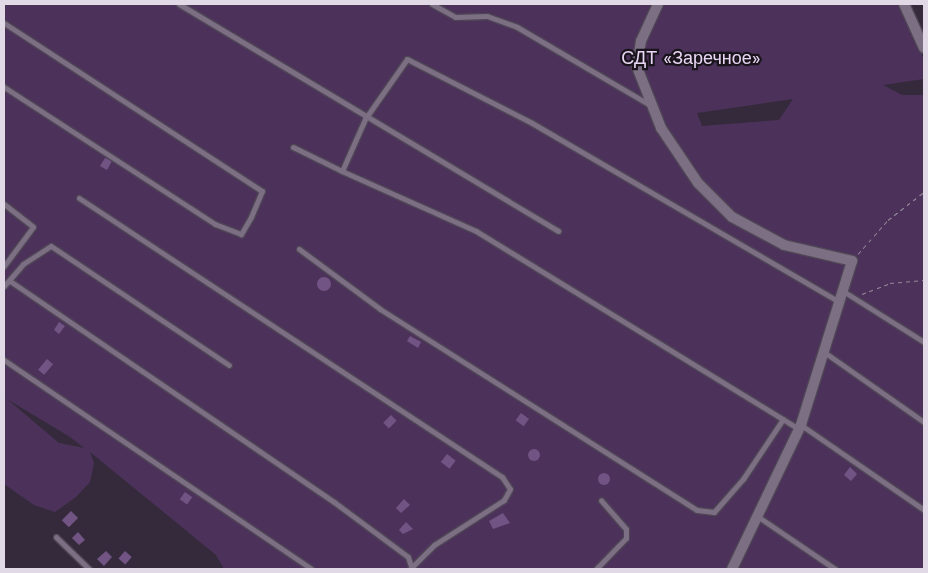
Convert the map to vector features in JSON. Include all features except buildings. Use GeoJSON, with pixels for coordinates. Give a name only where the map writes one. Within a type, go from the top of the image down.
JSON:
{"type":"FeatureCollection","features":[{"type":"Feature","properties":{"kind":"street"},"geometry":{"type":"LineString","coordinates":[[904,4],[924,48]]}},
{"type":"Feature","properties":{"kind":"street"},"geometry":{"type":"LineString","coordinates":[[654,5],[637,55],[650,105],[698,183],[732,217],[799,250],[852,261],[800,427],[760,518],[735,568]]}},
{"type":"Feature","properties":{"kind":"lane"},"geometry":{"type":"LineString","coordinates":[[179,4],[365,119],[558,231]]}},
{"type":"Feature","properties":{"kind":"lane"},"geometry":{"type":"LineString","coordinates":[[432,4],[455,17],[487,16],[524,30],[650,105]]}},
{"type":"Feature","properties":{"kind":"lane"},"geometry":{"type":"LineString","coordinates":[[4,23],[262,191],[241,234],[216,224],[4,87]]}},
{"type":"Feature","properties":{"kind":"lane"},"geometry":{"type":"LineString","coordinates":[[342,171],[365,119],[407,59],[532,123],[839,302]]}},
{"type":"Feature","properties":{"kind":"lane"},"geometry":{"type":"LineString","coordinates":[[293,147],[476,231],[783,419],[800,427],[924,510]]}},
{"type":"Feature","properties":{"kind":"lane"},"geometry":{"type":"LineString","coordinates":[[10,281],[334,502],[408,557],[412,569],[434,545],[504,500],[510,490],[502,476],[79,198]]}},
{"type":"Feature","properties":{"kind":"lane"},"geometry":{"type":"LineString","coordinates":[[4,204],[33,227],[4,266]]}},
{"type":"Feature","properties":{"kind":"lane"},"geometry":{"type":"LineString","coordinates":[[4,286],[23,264],[51,246],[229,365]]}},
{"type":"Feature","properties":{"kind":"lane"},"geometry":{"type":"LineString","coordinates":[[299,249],[388,314],[697,510],[714,512],[743,479],[783,419]]}},
{"type":"Feature","properties":{"kind":"lane"},"geometry":{"type":"LineString","coordinates":[[843,291],[924,342]]}},
{"type":"Feature","properties":{"kind":"lane"},"geometry":{"type":"LineString","coordinates":[[824,352],[924,422]]}},
{"type":"Feature","properties":{"kind":"lane"},"geometry":{"type":"LineString","coordinates":[[4,360],[311,569]]}},
{"type":"Feature","properties":{"kind":"lane"},"geometry":{"type":"LineString","coordinates":[[596,569],[626,538],[626,529],[601,500]]}},
{"type":"Feature","properties":{"kind":"lane"},"geometry":{"type":"LineString","coordinates":[[760,518],[835,569]]}},
{"type":"Feature","properties":{"kind":"lane"},"geometry":{"type":"LineString","coordinates":[[56,537],[89,569]]}},
{"type":"Feature","properties":{"kind":"path"},"geometry":{"type":"LineString","coordinates":[[852,261],[888,220],[924,192]]}},
{"type":"Feature","properties":{"kind":"path"},"geometry":{"type":"LineString","coordinates":[[859,295],[890,284],[924,280]]}},
{"type":"Feature","properties":{"kind":"green space","name":"СДТ «Заречное»"},"geometry":{"type":"Polygon","coordinates":[[[4,4],[904,4],[924,61],[924,79],[883,85],[902,95],[924,95],[924,569],[224,569],[216,555],[90,452],[94,463],[90,482],[76,497],[55,512],[34,505],[4,484],[4,4]],[[793,99],[697,113],[702,126],[779,120],[793,99]],[[7,399],[59,443],[84,448],[70,437],[7,399]]]}}]}
